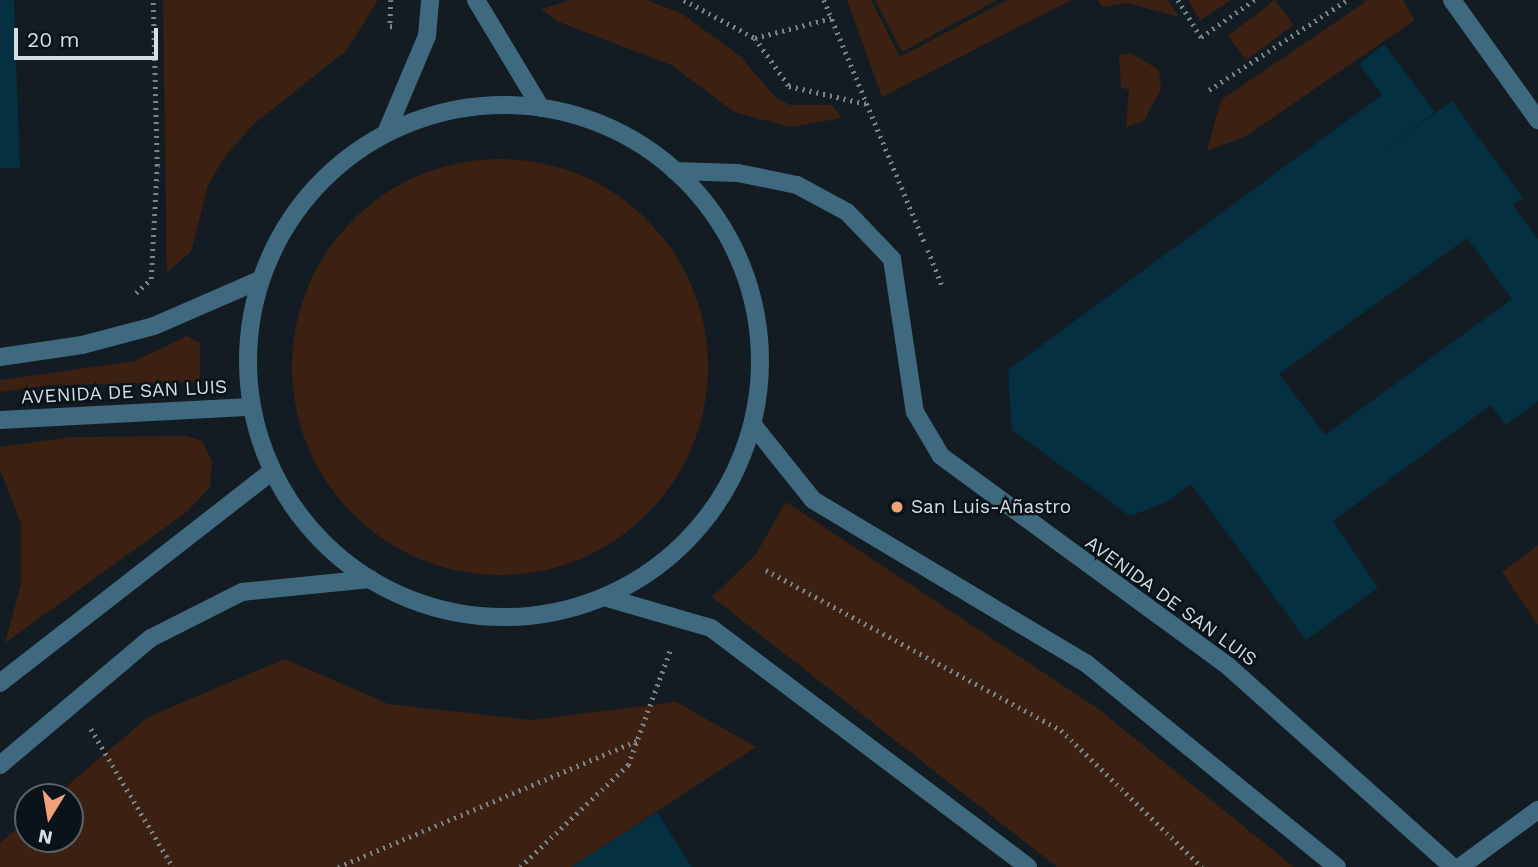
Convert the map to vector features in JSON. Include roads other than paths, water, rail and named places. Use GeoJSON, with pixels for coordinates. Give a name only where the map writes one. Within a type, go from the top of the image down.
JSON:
{"type":"FeatureCollection","features":[{"type":"Feature","properties":{"kind":"street"},"geometry":{"type":"LineString","coordinates":[[386,133],[427,36],[430,0]]}},
{"type":"Feature","properties":{"kind":"street"},"geometry":{"type":"LineString","coordinates":[[476,0],[541,108]]}},
{"type":"Feature","properties":{"kind":"street"},"geometry":{"type":"LineString","coordinates":[[1452,0],[1538,120]]}},
{"type":"Feature","properties":{"kind":"street"},"geometry":{"type":"LineString","coordinates":[[492,105],[541,108],[622,134],[676,171],[695,189],[734,251],[751,291],[760,368],[753,425],[733,478],[692,536],[660,565],[604,597],[558,612],[503,617],[450,611],[370,579],[308,527],[272,471],[251,407],[249,326],[260,280],[283,230],[318,185],[386,133],[445,111],[492,105]]}},
{"type":"Feature","properties":{"kind":"street","name":"AVENIDA DE SAN LUIS"},"geometry":{"type":"LineString","coordinates":[[676,171],[738,173],[797,185],[847,212],[892,259],[915,412],[941,456],[1229,667],[1453,867]]}},
{"type":"Feature","properties":{"kind":"street"},"geometry":{"type":"LineString","coordinates":[[0,357],[82,345],[154,326],[260,280]]}},
{"type":"Feature","properties":{"kind":"street","name":"AVENIDA DE SAN LUIS"},"geometry":{"type":"LineString","coordinates":[[0,420],[251,407]]}},
{"type":"Feature","properties":{"kind":"street"},"geometry":{"type":"LineString","coordinates":[[753,425],[813,500],[1087,664],[1337,867]]}},
{"type":"Feature","properties":{"kind":"street"},"geometry":{"type":"LineString","coordinates":[[0,683],[272,471]]}},
{"type":"Feature","properties":{"kind":"street"},"geometry":{"type":"LineString","coordinates":[[0,765],[151,638],[242,592],[370,579]]}},
{"type":"Feature","properties":{"kind":"street"},"geometry":{"type":"LineString","coordinates":[[604,597],[711,628],[1028,867]]}},
{"type":"Feature","properties":{"kind":"street"},"geometry":{"type":"LineString","coordinates":[[1460,867],[1538,810]]}},
{"type":"Feature","properties":{"kind":"place","name":"San Luis-Añastro"},"geometry":{"type":"Point","coordinates":[897,507]}}]}
